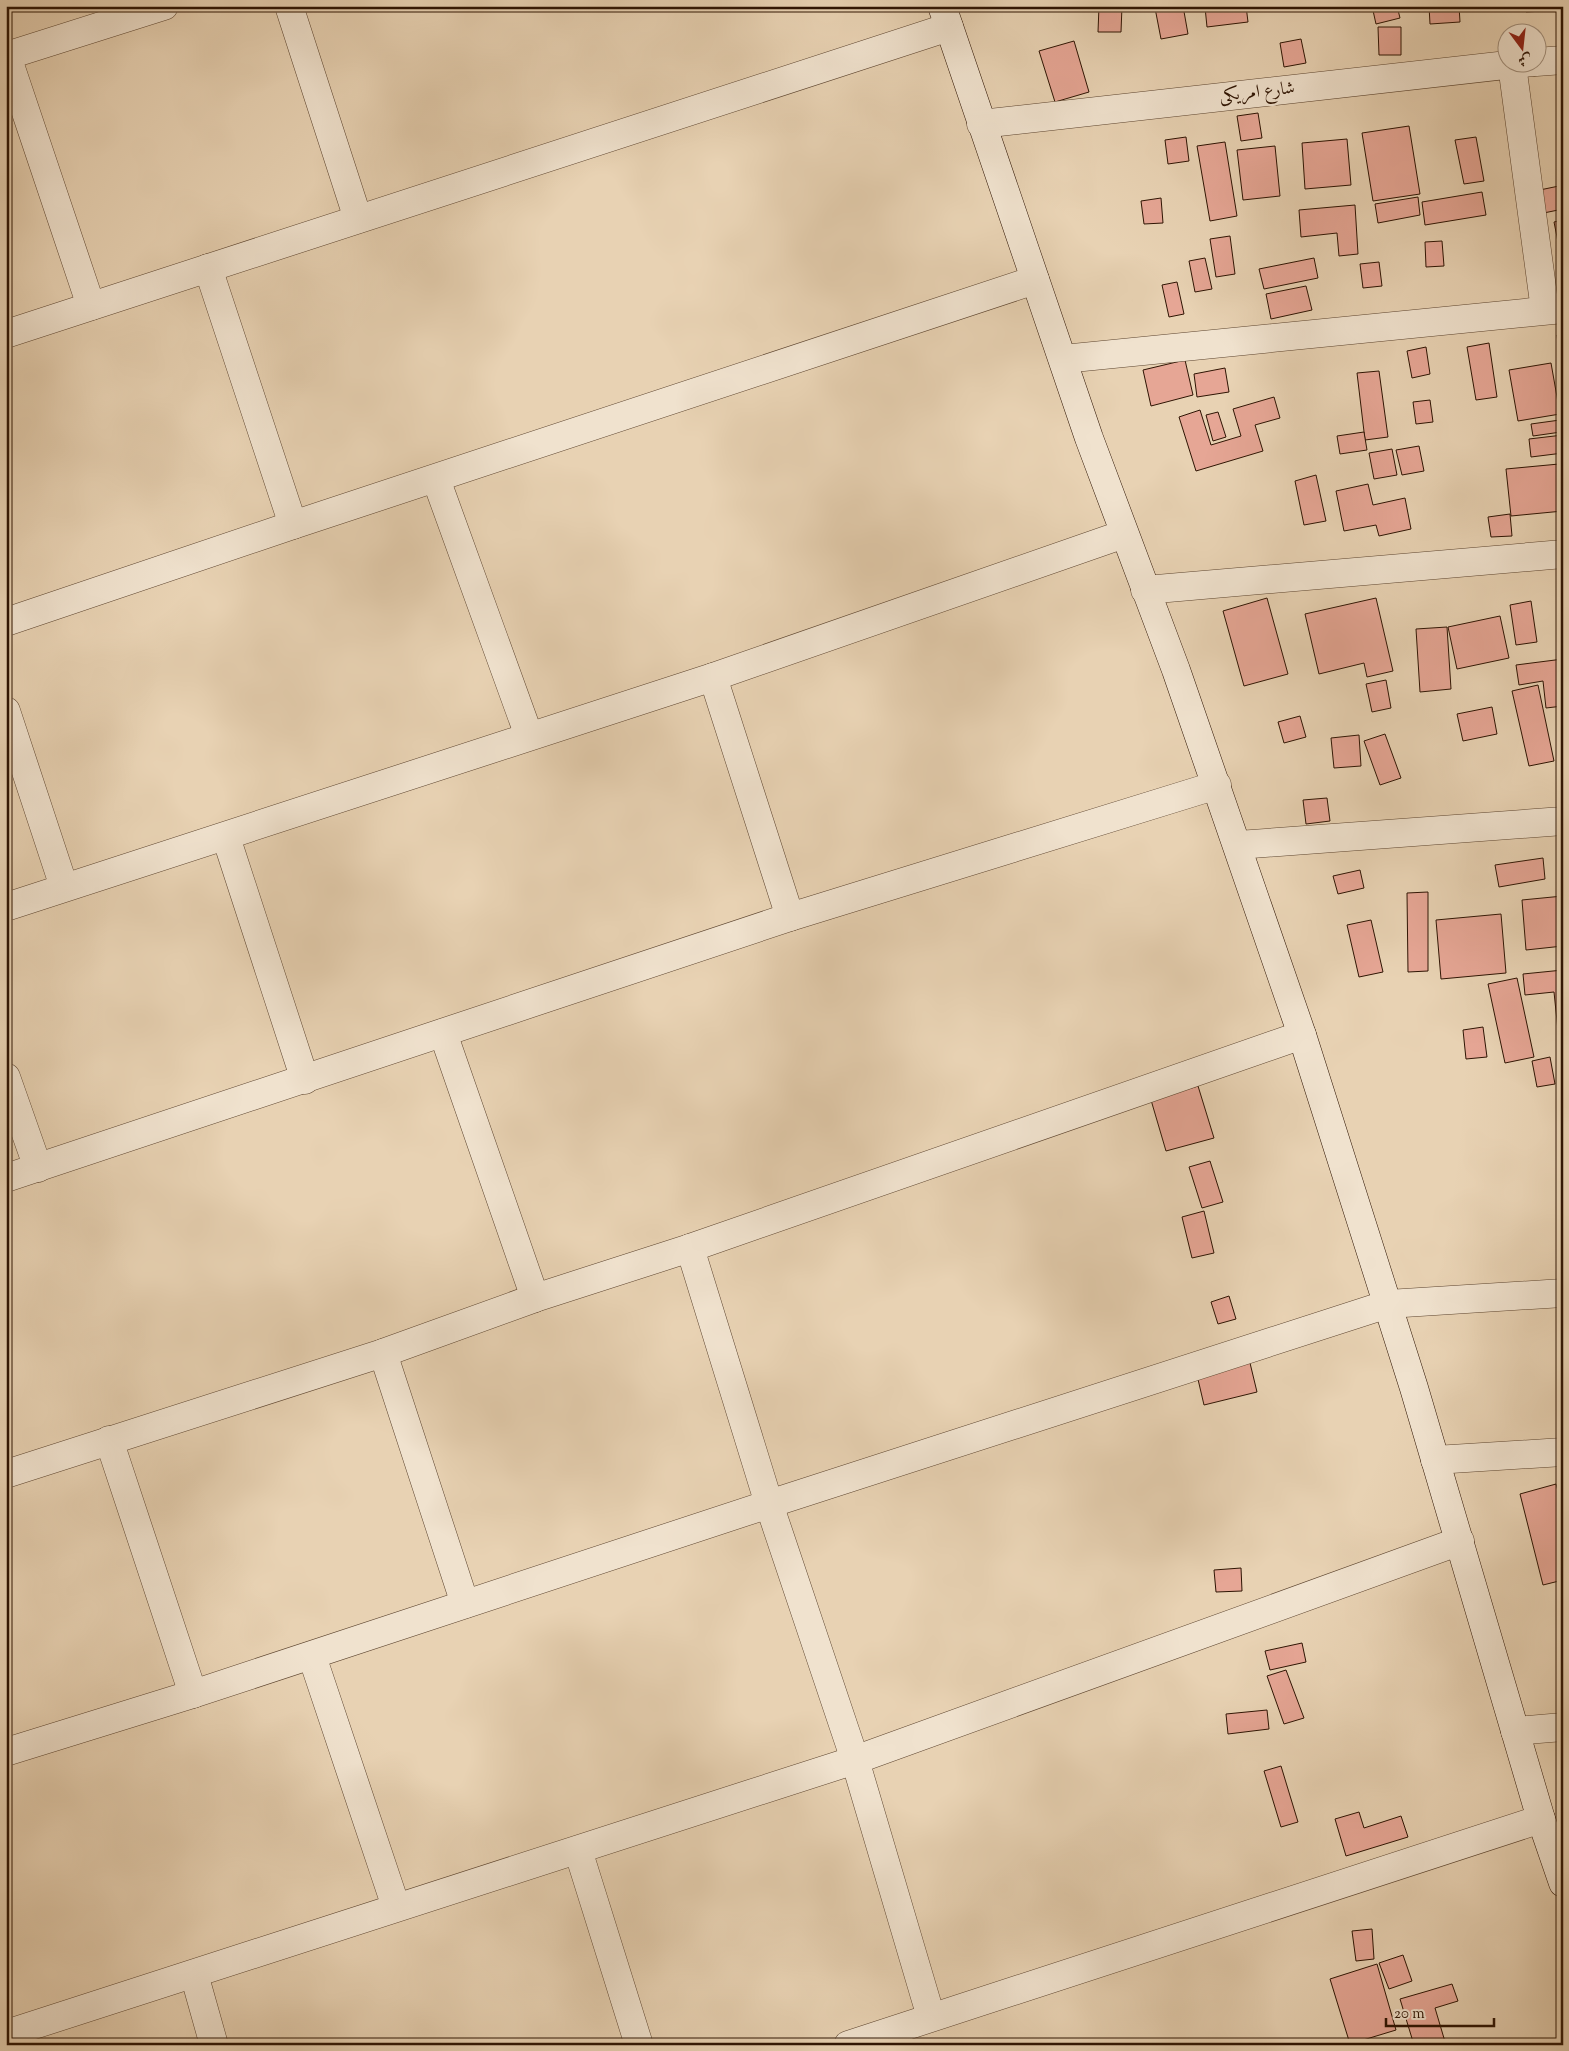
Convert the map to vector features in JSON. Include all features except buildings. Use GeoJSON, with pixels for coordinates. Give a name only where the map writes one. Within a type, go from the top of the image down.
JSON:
{"type":"FeatureCollection","features":[{"type":"Feature","properties":{"kind":"street"},"geometry":{"type":"LineString","coordinates":[[91,306],[6,56],[164,6]]}},
{"type":"Feature","properties":{"kind":"street"},"geometry":{"type":"LineString","coordinates":[[289,6],[358,220]]}},
{"type":"Feature","properties":{"kind":"street"},"geometry":{"type":"LineString","coordinates":[[6,334],[358,220],[945,17],[1124,534],[1217,785],[1302,1035],[1388,1304],[1460,1541],[1541,1819],[1563,1883]]}},
{"type":"Feature","properties":{"kind":"street","name":"شارع امريكى"},"geometry":{"type":"LineString","coordinates":[[1546,61],[1563,60]]}},
{"type":"Feature","properties":{"kind":"street","name":"شارع امريكى"},"geometry":{"type":"LineString","coordinates":[[981,124],[1496,66]]}},
{"type":"Feature","properties":{"kind":"street"},"geometry":{"type":"LineString","coordinates":[[1063,359],[1554,310],[1528,72]]}},
{"type":"Feature","properties":{"kind":"street"},"geometry":{"type":"LineString","coordinates":[[208,268],[294,525]]}},
{"type":"Feature","properties":{"kind":"street"},"geometry":{"type":"LineString","coordinates":[[6,622],[1035,280]]}},
{"type":"Feature","properties":{"kind":"street"},"geometry":{"type":"LineString","coordinates":[[436,478],[529,736]]}},
{"type":"Feature","properties":{"kind":"street"},"geometry":{"type":"LineString","coordinates":[[6,907],[713,677],[1124,534]]}},
{"type":"Feature","properties":{"kind":"street"},"geometry":{"type":"LineString","coordinates":[[1145,590],[1563,554]]}},
{"type":"Feature","properties":{"kind":"street"},"geometry":{"type":"LineString","coordinates":[[713,677],[790,917]]}},
{"type":"Feature","properties":{"kind":"street"},"geometry":{"type":"LineString","coordinates":[[6,711],[64,887]]}},
{"type":"Feature","properties":{"kind":"street"},"geometry":{"type":"LineString","coordinates":[[6,1178],[790,917],[1217,785]]}},
{"type":"Feature","properties":{"kind":"street"},"geometry":{"type":"LineString","coordinates":[[1238,845],[1563,821]]}},
{"type":"Feature","properties":{"kind":"street"},"geometry":{"type":"LineString","coordinates":[[226,836],[305,1080]]}},
{"type":"Feature","properties":{"kind":"street"},"geometry":{"type":"LineString","coordinates":[[443,1033],[535,1298]]}},
{"type":"Feature","properties":{"kind":"street"},"geometry":{"type":"LineString","coordinates":[[6,1474],[383,1353],[535,1298],[690,1248],[1302,1035]]}},
{"type":"Feature","properties":{"kind":"street"},"geometry":{"type":"LineString","coordinates":[[6,1077],[38,1168]]}},
{"type":"Feature","properties":{"kind":"street"},"geometry":{"type":"LineString","coordinates":[[690,1248],[769,1504],[855,1760],[931,2017]]}},
{"type":"Feature","properties":{"kind":"street"},"geometry":{"type":"LineString","coordinates":[[6,1752],[312,1656],[769,1504],[1388,1304],[1563,1293]]}},
{"type":"Feature","properties":{"kind":"street"},"geometry":{"type":"LineString","coordinates":[[383,1353],[465,1604]]}},
{"type":"Feature","properties":{"kind":"street"},"geometry":{"type":"LineString","coordinates":[[109,1440],[193,1694]]}},
{"type":"Feature","properties":{"kind":"street"},"geometry":{"type":"LineString","coordinates":[[1435,1460],[1563,1452]]}},
{"type":"Feature","properties":{"kind":"street"},"geometry":{"type":"LineString","coordinates":[[6,2034],[855,1760],[1460,1541]]}},
{"type":"Feature","properties":{"kind":"street"},"geometry":{"type":"LineString","coordinates":[[312,1656],[396,1907]]}},
{"type":"Feature","properties":{"kind":"street"},"geometry":{"type":"LineString","coordinates":[[1515,1731],[1563,1727]]}},
{"type":"Feature","properties":{"kind":"street"},"geometry":{"type":"LineString","coordinates":[[848,2045],[1541,1819]]}},
{"type":"Feature","properties":{"kind":"street"},"geometry":{"type":"LineString","coordinates":[[578,1850],[639,2045]]}},
{"type":"Feature","properties":{"kind":"street"},"geometry":{"type":"LineString","coordinates":[[194,1974],[214,2045]]}}]}
